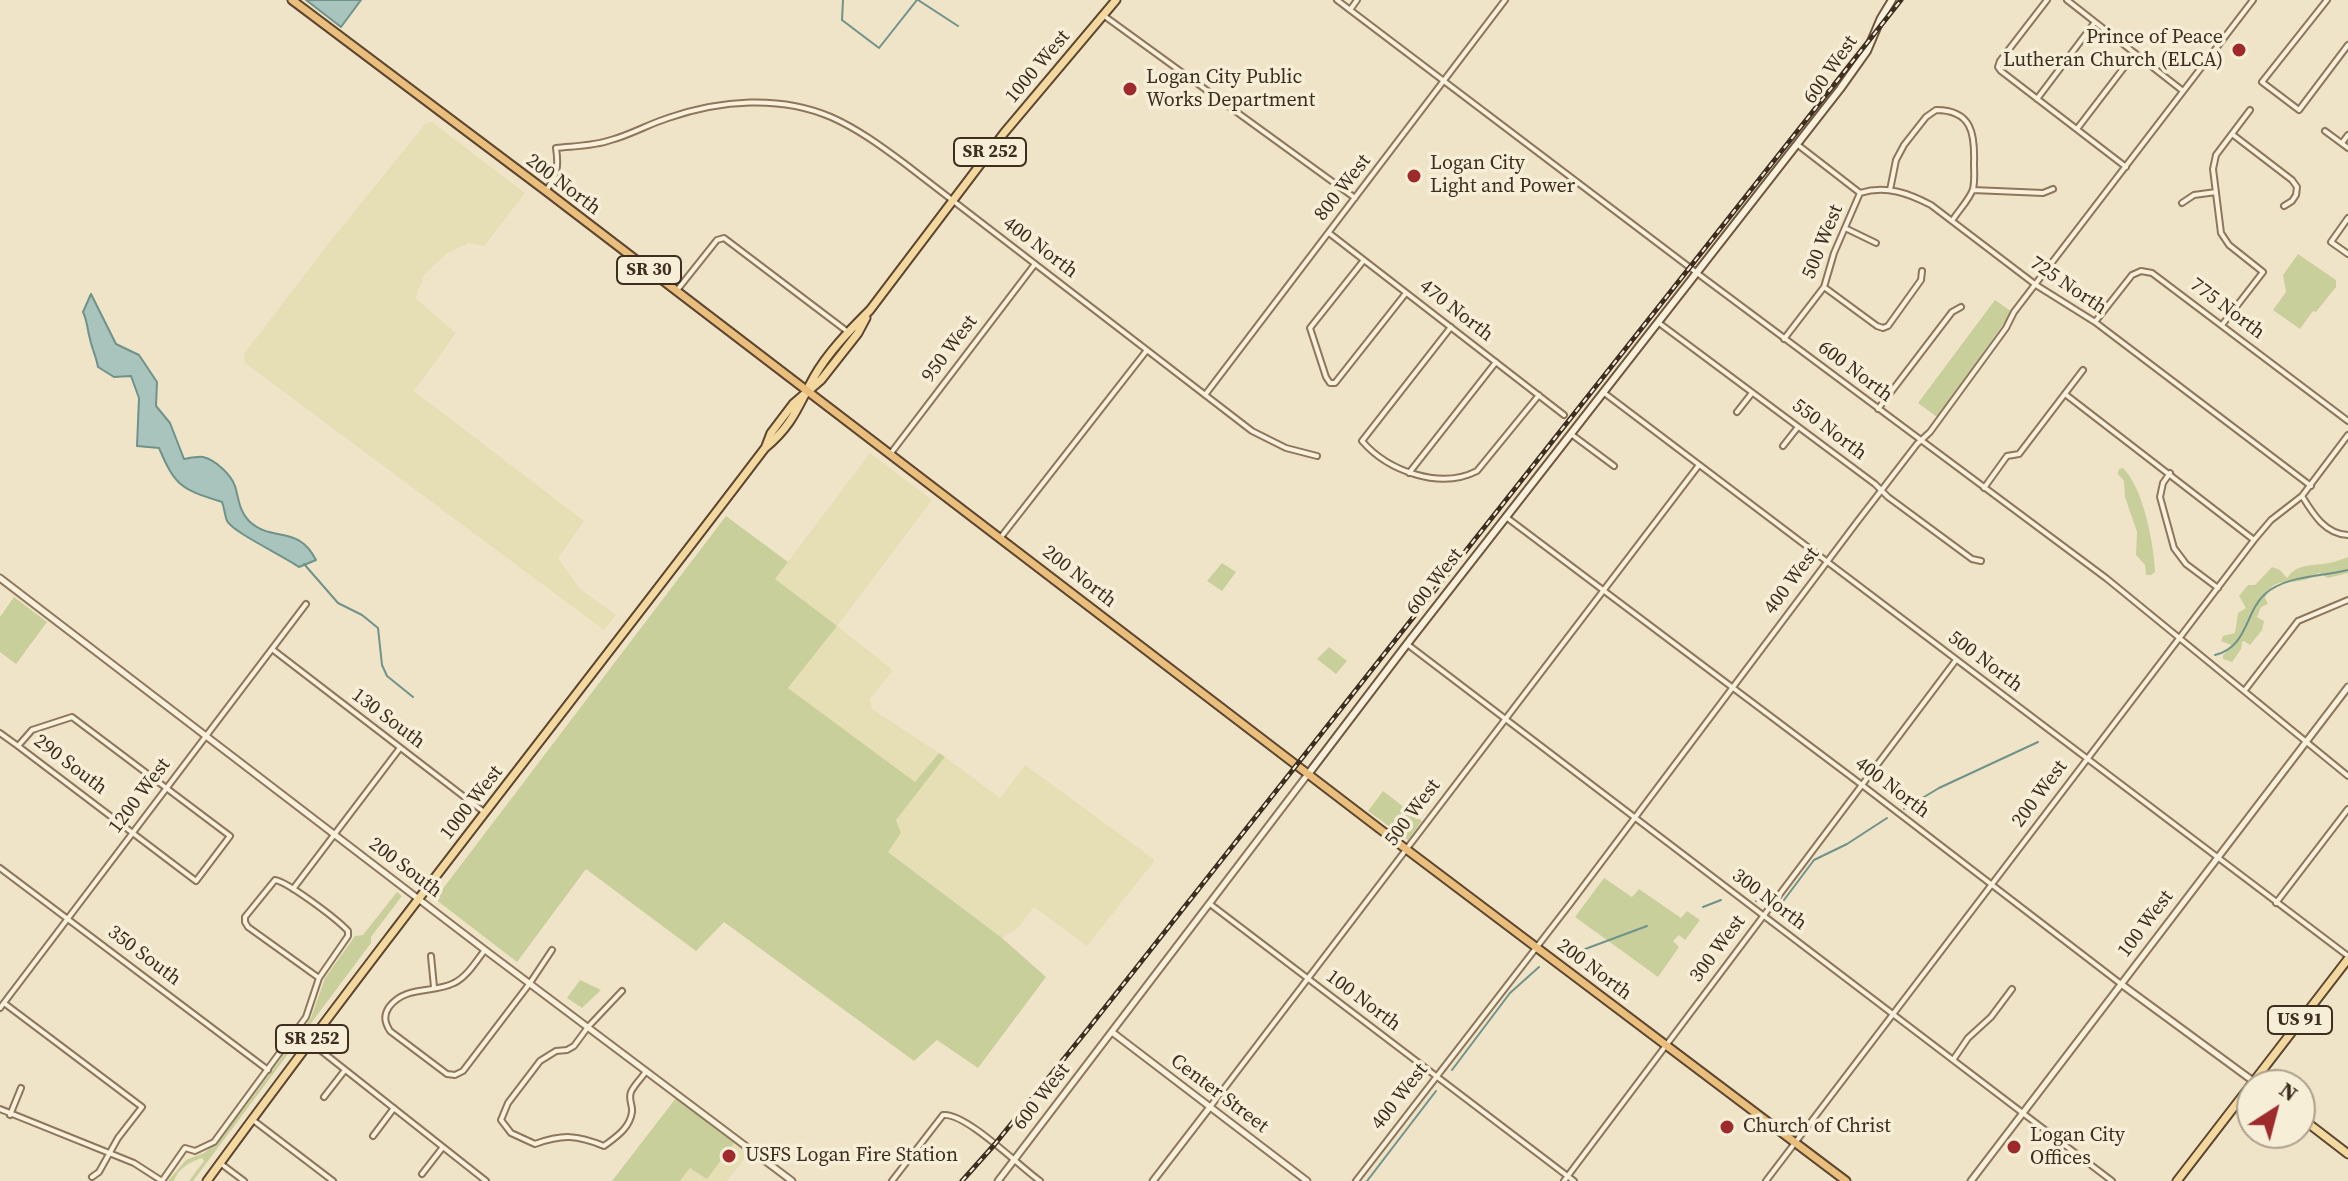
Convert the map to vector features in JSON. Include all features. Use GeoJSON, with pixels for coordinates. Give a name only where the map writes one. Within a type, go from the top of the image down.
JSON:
{"type":"FeatureCollection","features":[{"type":"Feature","properties":{"kind":"highway","name":"200 North"},"geometry":{"type":"LineString","coordinates":[[292,0],[1846,1181]]}},
{"type":"Feature","properties":{"kind":"main road","name":"1000 West"},"geometry":{"type":"LineString","coordinates":[[807,391],[815,375],[848,332],[870,310],[1004,133],[1116,0]]}},
{"type":"Feature","properties":{"kind":"main road","name":"600 West"},"geometry":{"type":"LineString","coordinates":[[1309,773],[1797,144],[1867,51],[1892,0]]}},
{"type":"Feature","properties":{"kind":"main road","name":"1000 West"},"geometry":{"type":"LineString","coordinates":[[207,1181],[417,897],[765,448],[771,433],[793,404],[821,380],[858,333],[870,310]]}},
{"type":"Feature","properties":{"kind":"main road","name":"US 91"},"geometry":{"type":"LineString","coordinates":[[2265,1069],[2348,957]]}},
{"type":"Feature","properties":{"kind":"main road"},"geometry":{"type":"LineString","coordinates":[[2177,1181],[2236,1107]]}},
{"type":"Feature","properties":{"kind":"main road"},"geometry":{"type":"LineString","coordinates":[[2316,1129],[2348,1154]]}},
{"type":"Feature","properties":{"kind":"street","name":"600 North"},"geometry":{"type":"LineString","coordinates":[[1337,0],[1697,274],[2106,578],[2348,776]]}},
{"type":"Feature","properties":{"kind":"street"},"geometry":{"type":"LineString","coordinates":[[1350,10],[1357,0]]}},
{"type":"Feature","properties":{"kind":"street","name":"800 West"},"geometry":{"type":"LineString","coordinates":[[1205,395],[1505,0]]}},
{"type":"Feature","properties":{"kind":"street"},"geometry":{"type":"LineString","coordinates":[[2047,0],[1998,67],[2126,167]]}},
{"type":"Feature","properties":{"kind":"street"},"geometry":{"type":"LineString","coordinates":[[2067,0],[2183,91]]}},
{"type":"Feature","properties":{"kind":"street","name":"400 West"},"geometry":{"type":"LineString","coordinates":[[1356,1181],[1881,491],[1930,432],[2036,285],[2253,0]]}},
{"type":"Feature","properties":{"kind":"street"},"geometry":{"type":"LineString","coordinates":[[2327,0],[2262,82],[2299,110],[2348,45]]}},
{"type":"Feature","properties":{"kind":"street"},"geometry":{"type":"LineString","coordinates":[[1103,15],[1355,198]]}},
{"type":"Feature","properties":{"kind":"street"},"geometry":{"type":"LineString","coordinates":[[2037,99],[2095,22]]}},
{"type":"Feature","properties":{"kind":"street"},"geometry":{"type":"LineString","coordinates":[[2077,129],[2135,53]]}},
{"type":"Feature","properties":{"kind":"street","name":"400 North"},"geometry":{"type":"LineString","coordinates":[[546,191],[556,175],[556,148],[609,141],[670,117],[729,103],[760,102],[795,106],[830,116],[866,136],[1252,431],[1286,448],[1317,456]]}},
{"type":"Feature","properties":{"kind":"street"},"geometry":{"type":"LineString","coordinates":[[1890,190],[1896,160],[1909,138],[1931,113],[1946,110],[1961,116],[1971,128],[1975,148],[1973,190],[1952,221]]}},
{"type":"Feature","properties":{"kind":"street"},"geometry":{"type":"LineString","coordinates":[[2222,325],[2263,272],[2221,233],[2213,162],[2250,110]]}},
{"type":"Feature","properties":{"kind":"street"},"geometry":{"type":"LineString","coordinates":[[2325,131],[2348,148]]}},
{"type":"Feature","properties":{"kind":"street"},"geometry":{"type":"LineString","coordinates":[[2232,134],[2292,180],[2297,187],[2296,195],[2284,206]]}},
{"type":"Feature","properties":{"kind":"street"},"geometry":{"type":"LineString","coordinates":[[2342,143],[2348,135]]}},
{"type":"Feature","properties":{"kind":"street"},"geometry":{"type":"LineString","coordinates":[[1797,144],[1860,193]]}},
{"type":"Feature","properties":{"kind":"street","name":"725 North"},"geometry":{"type":"LineString","coordinates":[[1860,193],[1873,189],[1914,196],[2036,285],[2095,322],[2311,486]]}},
{"type":"Feature","properties":{"kind":"street"},"geometry":{"type":"LineString","coordinates":[[1973,190],[2043,193],[2053,189]]}},
{"type":"Feature","properties":{"kind":"street"},"geometry":{"type":"LineString","coordinates":[[2182,203],[2194,195],[2216,192]]}},
{"type":"Feature","properties":{"kind":"street","name":"500 West"},"geometry":{"type":"LineString","coordinates":[[1784,339],[1824,287],[1860,193]]}},
{"type":"Feature","properties":{"kind":"street"},"geometry":{"type":"LineString","coordinates":[[2348,218],[2331,242],[2348,254]]}},
{"type":"Feature","properties":{"kind":"street"},"geometry":{"type":"LineString","coordinates":[[1845,228],[1876,243]]}},
{"type":"Feature","properties":{"kind":"street","name":"470 North"},"geometry":{"type":"LineString","coordinates":[[1328,232],[1564,415]]}},
{"type":"Feature","properties":{"kind":"street"},"geometry":{"type":"LineString","coordinates":[[676,291],[717,240],[724,238],[848,332]]}},
{"type":"Feature","properties":{"kind":"street"},"geometry":{"type":"LineString","coordinates":[[1364,260],[1310,328],[1330,383],[1335,383],[1406,293]]}},
{"type":"Feature","properties":{"kind":"street","name":"950 West"},"geometry":{"type":"LineString","coordinates":[[890,454],[1035,264]]}},
{"type":"Feature","properties":{"kind":"street"},"geometry":{"type":"LineString","coordinates":[[1824,287],[1883,328],[1888,326],[1921,280],[1922,271]]}},
{"type":"Feature","properties":{"kind":"street","name":"775 North"},"geometry":{"type":"LineString","coordinates":[[2095,322],[2132,275],[2141,271],[2152,273],[2348,421]]}},
{"type":"Feature","properties":{"kind":"street"},"geometry":{"type":"LineString","coordinates":[[1878,409],[1952,312],[1961,307]]}},
{"type":"Feature","properties":{"kind":"street","name":"550 North"},"geometry":{"type":"LineString","coordinates":[[1659,322],[1972,559],[1981,561]]}},
{"type":"Feature","properties":{"kind":"street"},"geometry":{"type":"LineString","coordinates":[[1451,327],[1362,441],[1370,450],[1409,473],[1445,478],[1468,476],[1477,471],[1539,395]]}},
{"type":"Feature","properties":{"kind":"street"},"geometry":{"type":"LineString","coordinates":[[1001,538],[1147,350]]}},
{"type":"Feature","properties":{"kind":"street"},"geometry":{"type":"LineString","coordinates":[[1409,473],[1496,362]]}},
{"type":"Feature","properties":{"kind":"street"},"geometry":{"type":"LineString","coordinates":[[1984,488],[2007,456],[2019,454],[2083,370]]}},
{"type":"Feature","properties":{"kind":"street","name":"500 North"},"geometry":{"type":"LineString","coordinates":[[1603,392],[2348,957]]}},
{"type":"Feature","properties":{"kind":"street"},"geometry":{"type":"LineString","coordinates":[[1737,412],[1752,393]]}},
{"type":"Feature","properties":{"kind":"street"},"geometry":{"type":"LineString","coordinates":[[2065,394],[2254,540]]}},
{"type":"Feature","properties":{"kind":"street"},"geometry":{"type":"LineString","coordinates":[[1783,446],[1798,427]]}},
{"type":"Feature","properties":{"kind":"street"},"geometry":{"type":"LineString","coordinates":[[1571,434],[1614,466]]}},
{"type":"Feature","properties":{"kind":"street","name":"200 West"},"geometry":{"type":"LineString","coordinates":[[1766,1181],[2170,647],[2181,637],[2254,540],[2271,520],[2311,486],[2348,435]]}},
{"type":"Feature","properties":{"kind":"street","name":"500 West"},"geometry":{"type":"LineString","coordinates":[[1153,1181],[1699,465]]}},
{"type":"Feature","properties":{"kind":"street"},"geometry":{"type":"LineString","coordinates":[[2170,473],[2163,483],[2160,497],[2174,548],[2186,564],[2218,588]]}},
{"type":"Feature","properties":{"kind":"street"},"geometry":{"type":"LineString","coordinates":[[2302,496],[2325,528],[2348,535]]}},
{"type":"Feature","properties":{"kind":"street","name":"400 North"},"geometry":{"type":"LineString","coordinates":[[1506,517],[2236,1069]]}},
{"type":"Feature","properties":{"kind":"street","name":"200 South"},"geometry":{"type":"LineString","coordinates":[[0,578],[792,1181]]}},
{"type":"Feature","properties":{"kind":"street"},"geometry":{"type":"LineString","coordinates":[[2245,690],[2298,621],[2348,600]]}},
{"type":"Feature","properties":{"kind":"street","name":"1200 West"},"geometry":{"type":"LineString","coordinates":[[2,1006],[306,604]]}},
{"type":"Feature","properties":{"kind":"street","name":"300 North"},"geometry":{"type":"LineString","coordinates":[[1407,644],[2112,1181]]}},
{"type":"Feature","properties":{"kind":"street","name":"130 South"},"geometry":{"type":"LineString","coordinates":[[272,649],[485,813]]}},
{"type":"Feature","properties":{"kind":"street","name":"300 West"},"geometry":{"type":"LineString","coordinates":[[1566,1178],[1956,660]]}},
{"type":"Feature","properties":{"kind":"street","name":"100 West"},"geometry":{"type":"LineString","coordinates":[[1971,1181],[2348,687]]}},
{"type":"Feature","properties":{"kind":"street"},"geometry":{"type":"LineString","coordinates":[[18,746],[32,730],[72,717],[167,787]]}},
{"type":"Feature","properties":{"kind":"street","name":"290 South"},"geometry":{"type":"LineString","coordinates":[[0,733],[196,881],[230,836],[167,787]]}},
{"type":"Feature","properties":{"kind":"street"},"geometry":{"type":"LineString","coordinates":[[293,889],[400,748]]}},
{"type":"Feature","properties":{"kind":"street","name":"600 West"},"geometry":{"type":"LineString","coordinates":[[998,1181],[1309,773]]}},
{"type":"Feature","properties":{"kind":"street"},"geometry":{"type":"LineString","coordinates":[[2276,903],[2348,809]]}},
{"type":"Feature","properties":{"kind":"street","name":"350 South"},"geometry":{"type":"LineString","coordinates":[[0,868],[268,1070]]}},
{"type":"Feature","properties":{"kind":"street"},"geometry":{"type":"LineString","coordinates":[[0,1109],[134,1163],[162,1181],[185,1148],[195,1151],[214,1142],[306,1017],[319,978],[348,936],[348,931],[293,889],[275,880],[245,917],[245,922],[319,978]]}},
{"type":"Feature","properties":{"kind":"street","name":"100 North"},"geometry":{"type":"LineString","coordinates":[[1210,904],[1566,1178],[1574,1181]]}},
{"type":"Feature","properties":{"kind":"street"},"geometry":{"type":"LineString","coordinates":[[485,950],[458,981],[407,993],[397,999],[385,1014],[385,1023],[390,1031],[447,1074],[455,1075],[463,1071],[552,950]]}},
{"type":"Feature","properties":{"kind":"street"},"geometry":{"type":"LineString","coordinates":[[431,956],[434,987]]}},
{"type":"Feature","properties":{"kind":"street"},"geometry":{"type":"LineString","coordinates":[[1953,1060],[1968,1038],[1991,1017],[2012,989]]}},
{"type":"Feature","properties":{"kind":"street"},"geometry":{"type":"LineString","coordinates":[[622,991],[574,1046],[556,1051],[540,1061],[508,1103],[501,1120],[511,1133],[535,1144],[566,1136],[580,1137],[604,1146],[620,1135],[627,1125],[632,1110],[631,1093],[646,1071]]}},
{"type":"Feature","properties":{"kind":"street"},"geometry":{"type":"LineString","coordinates":[[2,1006],[142,1107],[118,1138],[99,1172],[92,1177]]}},
{"type":"Feature","properties":{"kind":"street","name":"Center Street"},"geometry":{"type":"LineString","coordinates":[[1112,1032],[1307,1181]]}},
{"type":"Feature","properties":{"kind":"street"},"geometry":{"type":"LineString","coordinates":[[310,1042],[486,1181]]}},
{"type":"Feature","properties":{"kind":"street"},"geometry":{"type":"LineString","coordinates":[[324,1097],[345,1070]]}},
{"type":"Feature","properties":{"kind":"street"},"geometry":{"type":"LineString","coordinates":[[10,1115],[21,1088]]}},
{"type":"Feature","properties":{"kind":"street"},"geometry":{"type":"LineString","coordinates":[[373,1136],[394,1108]]}},
{"type":"Feature","properties":{"kind":"street"},"geometry":{"type":"LineString","coordinates":[[892,1181],[943,1115],[951,1114],[995,1144],[1040,1181]]}},
{"type":"Feature","properties":{"kind":"street"},"geometry":{"type":"LineString","coordinates":[[252,1118],[333,1181]]}},
{"type":"Feature","properties":{"kind":"street"},"geometry":{"type":"LineString","coordinates":[[422,1174],[443,1147]]}},
{"type":"Feature","properties":{"kind":"street"},"geometry":{"type":"LineString","coordinates":[[220,1163],[244,1181]]}},
{"type":"Feature","properties":{"kind":"shaded area"},"geometry":{"type":"Polygon","coordinates":[[[432,122],[525,193],[484,246],[468,243],[447,253],[425,274],[415,298],[456,333],[414,391],[584,521],[558,558],[580,589],[616,615],[604,630],[245,363],[244,354],[329,243],[426,123],[432,122]]]}},
{"type":"Feature","properties":{"kind":"shaded area"},"geometry":{"type":"Polygon","coordinates":[[[870,453],[932,500],[837,626],[893,670],[870,699],[872,709],[939,753],[915,782],[788,688],[775,579],[870,453]]]}},
{"type":"Feature","properties":{"kind":"shaded area"},"geometry":{"type":"Polygon","coordinates":[[[945,757],[1000,798],[1025,765],[1155,860],[1087,946],[1034,907],[1019,927],[1002,938],[887,851],[901,833],[896,820],[945,757]]]}},
{"type":"Feature","properties":{"kind":"shaded area"},"geometry":{"type":"Polygon","coordinates":[[[734,1143],[748,1154],[727,1181],[680,1181],[690,1168],[707,1178],[734,1143]]]}},
{"type":"Feature","properties":{"kind":"green space"},"geometry":{"type":"Polygon","coordinates":[[[2298,254],[2336,280],[2336,287],[2300,329],[2273,310],[2286,292],[2283,275],[2298,254]]]}},
{"type":"Feature","properties":{"kind":"green space"},"geometry":{"type":"Polygon","coordinates":[[[1995,300],[2012,312],[1937,417],[1918,403],[1995,300]]]}},
{"type":"Feature","properties":{"kind":"green space"},"geometry":{"type":"Polygon","coordinates":[[[2123,468],[2142,502],[2150,532],[2155,572],[2151,575],[2146,575],[2145,565],[2136,555],[2137,532],[2125,497],[2124,481],[2118,474],[2119,469],[2123,468]]]}},
{"type":"Feature","properties":{"kind":"green space"},"geometry":{"type":"Polygon","coordinates":[[[726,516],[788,562],[775,579],[837,626],[788,688],[915,782],[939,753],[945,757],[896,820],[901,833],[888,852],[1002,938],[1046,977],[978,1068],[937,1040],[914,1061],[724,922],[696,951],[586,869],[517,962],[435,899],[726,516]]]}},
{"type":"Feature","properties":{"kind":"green space"},"geometry":{"type":"Polygon","coordinates":[[[2348,557],[2348,573],[2328,578],[2319,573],[2305,580],[2279,583],[2272,587],[2265,598],[2268,604],[2261,607],[2257,617],[2264,621],[2262,630],[2250,645],[2242,642],[2232,662],[2223,659],[2223,655],[2233,646],[2221,641],[2223,636],[2235,633],[2238,613],[2246,608],[2239,596],[2248,585],[2255,585],[2272,567],[2287,578],[2300,567],[2331,563],[2348,557]]]}},
{"type":"Feature","properties":{"kind":"green space"},"geometry":{"type":"Polygon","coordinates":[[[1222,563],[1236,572],[1222,591],[1207,581],[1222,563]]]}},
{"type":"Feature","properties":{"kind":"green space"},"geometry":{"type":"Polygon","coordinates":[[[14,597],[47,622],[16,664],[0,652],[0,617],[14,597]]]}},
{"type":"Feature","properties":{"kind":"green space"},"geometry":{"type":"Polygon","coordinates":[[[1329,647],[1347,661],[1336,674],[1317,659],[1329,647]]]}},
{"type":"Feature","properties":{"kind":"green space"},"geometry":{"type":"Polygon","coordinates":[[[1383,791],[1422,821],[1408,840],[1368,811],[1383,791]]]}},
{"type":"Feature","properties":{"kind":"green space"},"geometry":{"type":"Polygon","coordinates":[[[1604,878],[1632,897],[1639,889],[1681,918],[1687,911],[1700,920],[1685,940],[1679,935],[1673,941],[1679,947],[1658,977],[1575,917],[1604,878]]]}},
{"type":"Feature","properties":{"kind":"green space"},"geometry":{"type":"Polygon","coordinates":[[[397,892],[402,896],[371,937],[371,943],[193,1181],[189,1181],[204,1161],[202,1158],[185,1166],[174,1181],[168,1181],[186,1160],[204,1153],[221,1139],[311,1018],[325,978],[355,936],[363,935],[397,892]]]}},
{"type":"Feature","properties":{"kind":"green space"},"geometry":{"type":"Polygon","coordinates":[[[580,980],[601,990],[582,1008],[567,998],[580,980]]]}},
{"type":"Feature","properties":{"kind":"green space"},"geometry":{"type":"Polygon","coordinates":[[[676,1098],[734,1143],[707,1179],[690,1168],[680,1181],[612,1181],[676,1098]]]}},
{"type":"Feature","properties":{"kind":"water"},"geometry":{"type":"Polygon","coordinates":[[[306,0],[361,0],[341,27],[306,0]]]}},
{"type":"Feature","properties":{"kind":"water"},"geometry":{"type":"Polygon","coordinates":[[[91,294],[116,344],[139,355],[157,382],[156,406],[170,423],[184,459],[203,457],[218,465],[233,482],[241,509],[249,521],[258,528],[301,542],[316,560],[299,567],[239,532],[227,521],[222,502],[189,490],[176,479],[159,448],[137,446],[139,398],[131,376],[114,377],[98,367],[83,312],[91,294]]]}},
{"type":"Feature","properties":{"kind":"waterway"},"geometry":{"type":"LineString","coordinates":[[843,0],[842,20],[879,48],[917,0]]}},
{"type":"Feature","properties":{"kind":"waterway"},"geometry":{"type":"LineString","coordinates":[[918,0],[958,26]]}},
{"type":"Feature","properties":{"kind":"waterway"},"geometry":{"type":"LineString","coordinates":[[304,564],[338,603],[362,615],[378,628],[382,665],[387,676],[413,697]]}},
{"type":"Feature","properties":{"kind":"waterway"},"geometry":{"type":"LineString","coordinates":[[2215,655],[2234,645],[2258,601],[2274,588],[2294,580],[2348,570]]}},
{"type":"Feature","properties":{"kind":"waterway"},"geometry":{"type":"LineString","coordinates":[[1904,809],[1939,788],[2038,742]]}},
{"type":"Feature","properties":{"kind":"waterway"},"geometry":{"type":"LineString","coordinates":[[1781,904],[1814,860],[1847,844],[1887,818]]}},
{"type":"Feature","properties":{"kind":"waterway"},"geometry":{"type":"LineString","coordinates":[[1703,907],[1721,900]]}},
{"type":"Feature","properties":{"kind":"waterway"},"geometry":{"type":"LineString","coordinates":[[1756,901],[1765,900]]}},
{"type":"Feature","properties":{"kind":"waterway"},"geometry":{"type":"LineString","coordinates":[[1569,955],[1647,926]]}},
{"type":"Feature","properties":{"kind":"waterway"},"geometry":{"type":"LineString","coordinates":[[1452,1070],[1510,993],[1539,967]]}},
{"type":"Feature","properties":{"kind":"waterway"},"geometry":{"type":"LineString","coordinates":[[1367,1181],[1436,1091]]}},
{"type":"Feature","properties":{"kind":"railway"},"geometry":{"type":"LineString","coordinates":[[962,1181],[1088,1029],[1901,0]]}},
{"type":"Feature","properties":{"kind":"place","name":"Prince of Peace Lutheran Church (ELCA)"},"geometry":{"type":"Point","coordinates":[2239,50]}},
{"type":"Feature","properties":{"kind":"place","name":"Logan City Public Works Department"},"geometry":{"type":"Point","coordinates":[1130,89]}},
{"type":"Feature","properties":{"kind":"place","name":"Logan City Light and Power"},"geometry":{"type":"Point","coordinates":[1414,176]}},
{"type":"Feature","properties":{"kind":"place","name":"Church of Christ"},"geometry":{"type":"Point","coordinates":[1727,1127]}},
{"type":"Feature","properties":{"kind":"place","name":"Logan City Offices"},"geometry":{"type":"Point","coordinates":[2014,1147]}},
{"type":"Feature","properties":{"kind":"place","name":"USFS Logan Fire Station"},"geometry":{"type":"Point","coordinates":[729,1156]}}]}
